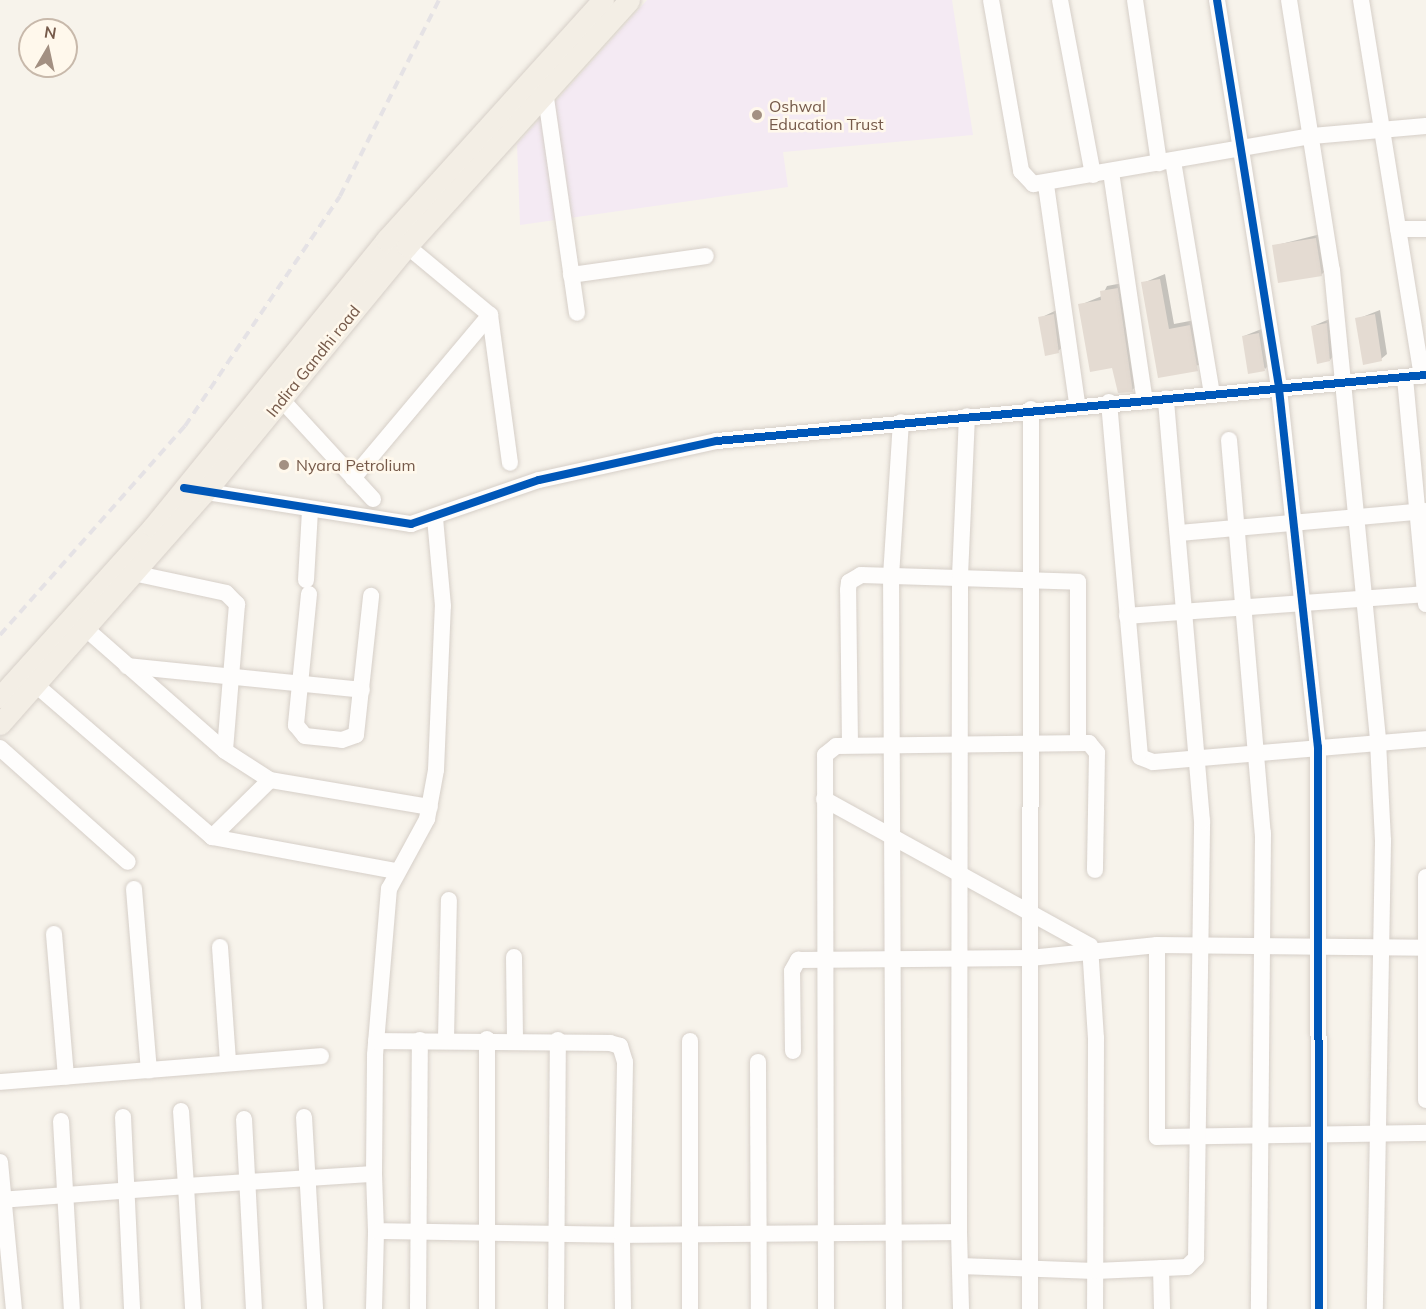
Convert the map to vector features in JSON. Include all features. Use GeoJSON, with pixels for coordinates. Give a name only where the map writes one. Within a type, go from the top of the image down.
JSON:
{"type":"FeatureCollection","features":[{"type":"Feature","properties":{"kind":"main road","name":"Indira Gandhi road"},"geometry":{"type":"LineString","coordinates":[[0,724],[133,573],[386,240],[603,0]]}},
{"type":"Feature","properties":{"kind":"main road","name":"Indira Gandhi road"},"geometry":{"type":"LineString","coordinates":[[0,697],[281,399],[407,246],[629,0]]}},
{"type":"Feature","properties":{"kind":"street"},"geometry":{"type":"LineString","coordinates":[[991,0],[1021,171],[1033,184],[1046,184],[1312,136],[1381,128],[1426,126]]}},
{"type":"Feature","properties":{"kind":"street"},"geometry":{"type":"LineString","coordinates":[[1060,0],[1093,175]]}},
{"type":"Feature","properties":{"kind":"street"},"geometry":{"type":"LineString","coordinates":[[1135,0],[1212,394]]}},
{"type":"Feature","properties":{"kind":"street"},"geometry":{"type":"LineString","coordinates":[[1217,0],[1279,389],[1296,523],[1318,747],[1322,946],[1318,1309]]}},
{"type":"Feature","properties":{"kind":"street"},"geometry":{"type":"LineString","coordinates":[[1290,0],[1312,136],[1346,384],[1378,742],[1382,949],[1374,1134],[1375,1309]]}},
{"type":"Feature","properties":{"kind":"street"},"geometry":{"type":"LineString","coordinates":[[1127,616],[1364,598],[1426,598],[1418,376],[1398,229],[1360,0]]}},
{"type":"Feature","properties":{"kind":"street"},"geometry":{"type":"LineString","coordinates":[[545,92],[576,313]]}},
{"type":"Feature","properties":{"kind":"street"},"geometry":{"type":"LineString","coordinates":[[1111,172],[1145,401]]}},
{"type":"Feature","properties":{"kind":"street"},"geometry":{"type":"LineString","coordinates":[[1046,184],[1077,404]]}},
{"type":"Feature","properties":{"kind":"street"},"geometry":{"type":"LineString","coordinates":[[1398,229],[1426,229]]}},
{"type":"Feature","properties":{"kind":"street"},"geometry":{"type":"LineString","coordinates":[[407,246],[490,315],[510,463]]}},
{"type":"Feature","properties":{"kind":"street"},"geometry":{"type":"LineString","coordinates":[[571,275],[706,256]]}},
{"type":"Feature","properties":{"kind":"street"},"geometry":{"type":"LineString","coordinates":[[353,478],[490,315]]}},
{"type":"Feature","properties":{"kind":"street"},"geometry":{"type":"LineString","coordinates":[[194,490],[310,511],[411,524],[435,518],[539,480],[717,441],[1077,404],[1145,401],[1418,376]]}},
{"type":"Feature","properties":{"kind":"street"},"geometry":{"type":"LineString","coordinates":[[281,399],[373,499]]}},
{"type":"Feature","properties":{"kind":"street"},"geometry":{"type":"LineString","coordinates":[[960,1266],[1095,1271],[1187,1267],[1196,1258],[1201,1140],[1202,945],[1196,757],[1187,612],[1166,399]]}},
{"type":"Feature","properties":{"kind":"street"},"geometry":{"type":"LineString","coordinates":[[1109,402],[1140,757],[1153,762],[1257,751],[1426,739]]}},
{"type":"Feature","properties":{"kind":"street"},"geometry":{"type":"LineString","coordinates":[[1030,1309],[1031,409]]}},
{"type":"Feature","properties":{"kind":"street"},"geometry":{"type":"LineString","coordinates":[[961,1309],[959,1232],[962,959],[958,746],[960,576],[967,416]]}},
{"type":"Feature","properties":{"kind":"street"},"geometry":{"type":"LineString","coordinates":[[894,1309],[895,745],[891,576],[901,422]]}},
{"type":"Feature","properties":{"kind":"street"},"geometry":{"type":"LineString","coordinates":[[1229,440],[1236,528],[1246,607],[1257,751],[1262,946],[1259,1309]]}},
{"type":"Feature","properties":{"kind":"street"},"geometry":{"type":"LineString","coordinates":[[310,511],[308,587],[298,732],[342,740],[356,735],[371,596]]}},
{"type":"Feature","properties":{"kind":"street"},"geometry":{"type":"LineString","coordinates":[[1179,533],[1422,511]]}},
{"type":"Feature","properties":{"kind":"street"},"geometry":{"type":"LineString","coordinates":[[374,1309],[376,1041],[384,932],[395,871],[430,807],[443,606],[435,518]]}},
{"type":"Feature","properties":{"kind":"street"},"geometry":{"type":"LineString","coordinates":[[133,573],[233,597],[239,612],[225,751]]}},
{"type":"Feature","properties":{"kind":"street"},"geometry":{"type":"LineString","coordinates":[[850,745],[849,582],[861,576],[1070,579],[1081,588],[1078,743]]}},
{"type":"Feature","properties":{"kind":"street"},"geometry":{"type":"LineString","coordinates":[[85,628],[225,751],[270,780],[430,807]]}},
{"type":"Feature","properties":{"kind":"street"},"geometry":{"type":"LineString","coordinates":[[127,666],[362,690]]}},
{"type":"Feature","properties":{"kind":"street"},"geometry":{"type":"LineString","coordinates":[[36,685],[212,837],[395,871]]}},
{"type":"Feature","properties":{"kind":"street"},"geometry":{"type":"LineString","coordinates":[[826,1309],[825,755],[836,746],[850,745],[1089,744],[1097,753],[1095,870]]}},
{"type":"Feature","properties":{"kind":"street"},"geometry":{"type":"LineString","coordinates":[[0,748],[128,862]]}},
{"type":"Feature","properties":{"kind":"street"},"geometry":{"type":"LineString","coordinates":[[212,837],[270,780]]}},
{"type":"Feature","properties":{"kind":"street"},"geometry":{"type":"LineString","coordinates":[[824,799],[1030,914],[1085,942],[1092,953],[1095,1309]]}},
{"type":"Feature","properties":{"kind":"street"},"geometry":{"type":"LineString","coordinates":[[1426,877],[1426,1100]]}},
{"type":"Feature","properties":{"kind":"street"},"geometry":{"type":"LineString","coordinates":[[134,888],[149,1070]]}},
{"type":"Feature","properties":{"kind":"street"},"geometry":{"type":"LineString","coordinates":[[446,1039],[449,900]]}},
{"type":"Feature","properties":{"kind":"street"},"geometry":{"type":"LineString","coordinates":[[54,934],[66,1077]]}},
{"type":"Feature","properties":{"kind":"street"},"geometry":{"type":"LineString","coordinates":[[793,1051],[793,965],[824,958],[1030,958],[1157,945],[1425,948]]}},
{"type":"Feature","properties":{"kind":"street"},"geometry":{"type":"LineString","coordinates":[[1157,945],[1155,1132],[1164,1140],[1426,1133]]}},
{"type":"Feature","properties":{"kind":"street"},"geometry":{"type":"LineString","coordinates":[[220,947],[228,1062]]}},
{"type":"Feature","properties":{"kind":"street"},"geometry":{"type":"LineString","coordinates":[[514,957],[515,1038]]}},
{"type":"Feature","properties":{"kind":"street"},"geometry":{"type":"LineString","coordinates":[[376,1041],[515,1038],[558,1040],[610,1043],[624,1054],[622,1309]]}},
{"type":"Feature","properties":{"kind":"street"},"geometry":{"type":"LineString","coordinates":[[487,1039],[487,1309]]}},
{"type":"Feature","properties":{"kind":"street"},"geometry":{"type":"LineString","coordinates":[[418,1309],[420,1040]]}},
{"type":"Feature","properties":{"kind":"street"},"geometry":{"type":"LineString","coordinates":[[556,1309],[558,1040]]}},
{"type":"Feature","properties":{"kind":"street"},"geometry":{"type":"LineString","coordinates":[[690,1041],[690,1309]]}},
{"type":"Feature","properties":{"kind":"street"},"geometry":{"type":"LineString","coordinates":[[0,1082],[321,1056]]}},
{"type":"Feature","properties":{"kind":"street"},"geometry":{"type":"LineString","coordinates":[[758,1062],[759,1309]]}},
{"type":"Feature","properties":{"kind":"street"},"geometry":{"type":"LineString","coordinates":[[181,1111],[193,1309]]}},
{"type":"Feature","properties":{"kind":"street"},"geometry":{"type":"LineString","coordinates":[[123,1117],[132,1309]]}},
{"type":"Feature","properties":{"kind":"street"},"geometry":{"type":"LineString","coordinates":[[304,1117],[315,1309]]}},
{"type":"Feature","properties":{"kind":"street"},"geometry":{"type":"LineString","coordinates":[[243,1119],[254,1309]]}},
{"type":"Feature","properties":{"kind":"street"},"geometry":{"type":"LineString","coordinates":[[61,1121],[72,1309]]}},
{"type":"Feature","properties":{"kind":"street"},"geometry":{"type":"LineString","coordinates":[[0,1162],[14,1309]]}},
{"type":"Feature","properties":{"kind":"street"},"geometry":{"type":"LineString","coordinates":[[2,1200],[247,1179],[374,1174]]}},
{"type":"Feature","properties":{"kind":"street"},"geometry":{"type":"LineString","coordinates":[[376,1231],[622,1235],[959,1232]]}},
{"type":"Feature","properties":{"kind":"street"},"geometry":{"type":"LineString","coordinates":[[1161,1268],[1162,1309]]}},
{"type":"Feature","properties":{"kind":"shaded area","name":"Oshwal Education Trust"},"geometry":{"type":"Polygon","coordinates":[[[647,0],[952,0],[973,135],[783,152],[788,187],[520,225],[517,144],[647,0]]]}},
{"type":"Feature","properties":{"kind":"building"},"geometry":{"type":"Polygon","coordinates":[[[1316,238],[1322,276],[1278,283],[1272,245],[1316,238]]]}},
{"type":"Feature","properties":{"kind":"building"},"geometry":{"type":"Polygon","coordinates":[[[1160,279],[1169,329],[1190,325],[1198,371],[1158,378],[1141,282],[1160,279]]]}},
{"type":"Feature","properties":{"kind":"building"},"geometry":{"type":"Polygon","coordinates":[[[1118,288],[1133,392],[1118,393],[1112,368],[1090,372],[1078,304],[1101,300],[1100,291],[1118,288]]]}},
{"type":"Feature","properties":{"kind":"building"},"geometry":{"type":"Polygon","coordinates":[[[1054,314],[1059,353],[1045,356],[1038,317],[1054,314]]]}},
{"type":"Feature","properties":{"kind":"building"},"geometry":{"type":"Polygon","coordinates":[[[1375,314],[1382,361],[1363,365],[1355,318],[1375,314]]]}},
{"type":"Feature","properties":{"kind":"building"},"geometry":{"type":"Polygon","coordinates":[[[1327,323],[1330,361],[1317,364],[1311,326],[1327,323]]]}},
{"type":"Feature","properties":{"kind":"building"},"geometry":{"type":"Polygon","coordinates":[[[1259,333],[1265,371],[1248,374],[1242,336],[1259,333]]]}},
{"type":"Feature","properties":{"kind":"railway"},"geometry":{"type":"LineString","coordinates":[[0,635],[185,426],[340,196],[439,0]]}},
{"type":"Feature","properties":{"kind":"cycle path"},"geometry":{"type":"LineString","coordinates":[[1217,0],[1279,389],[1318,747],[1319,1309]]}},
{"type":"Feature","properties":{"kind":"cycle path"},"geometry":{"type":"LineString","coordinates":[[184,488],[411,524],[539,480],[717,441],[1426,375]]}},
{"type":"Feature","properties":{"kind":"place","name":"Oshwal Education Trust"},"geometry":{"type":"Point","coordinates":[757,115]}},
{"type":"Feature","properties":{"kind":"place","name":"Nyara Petrolium"},"geometry":{"type":"Point","coordinates":[284,465]}}]}
